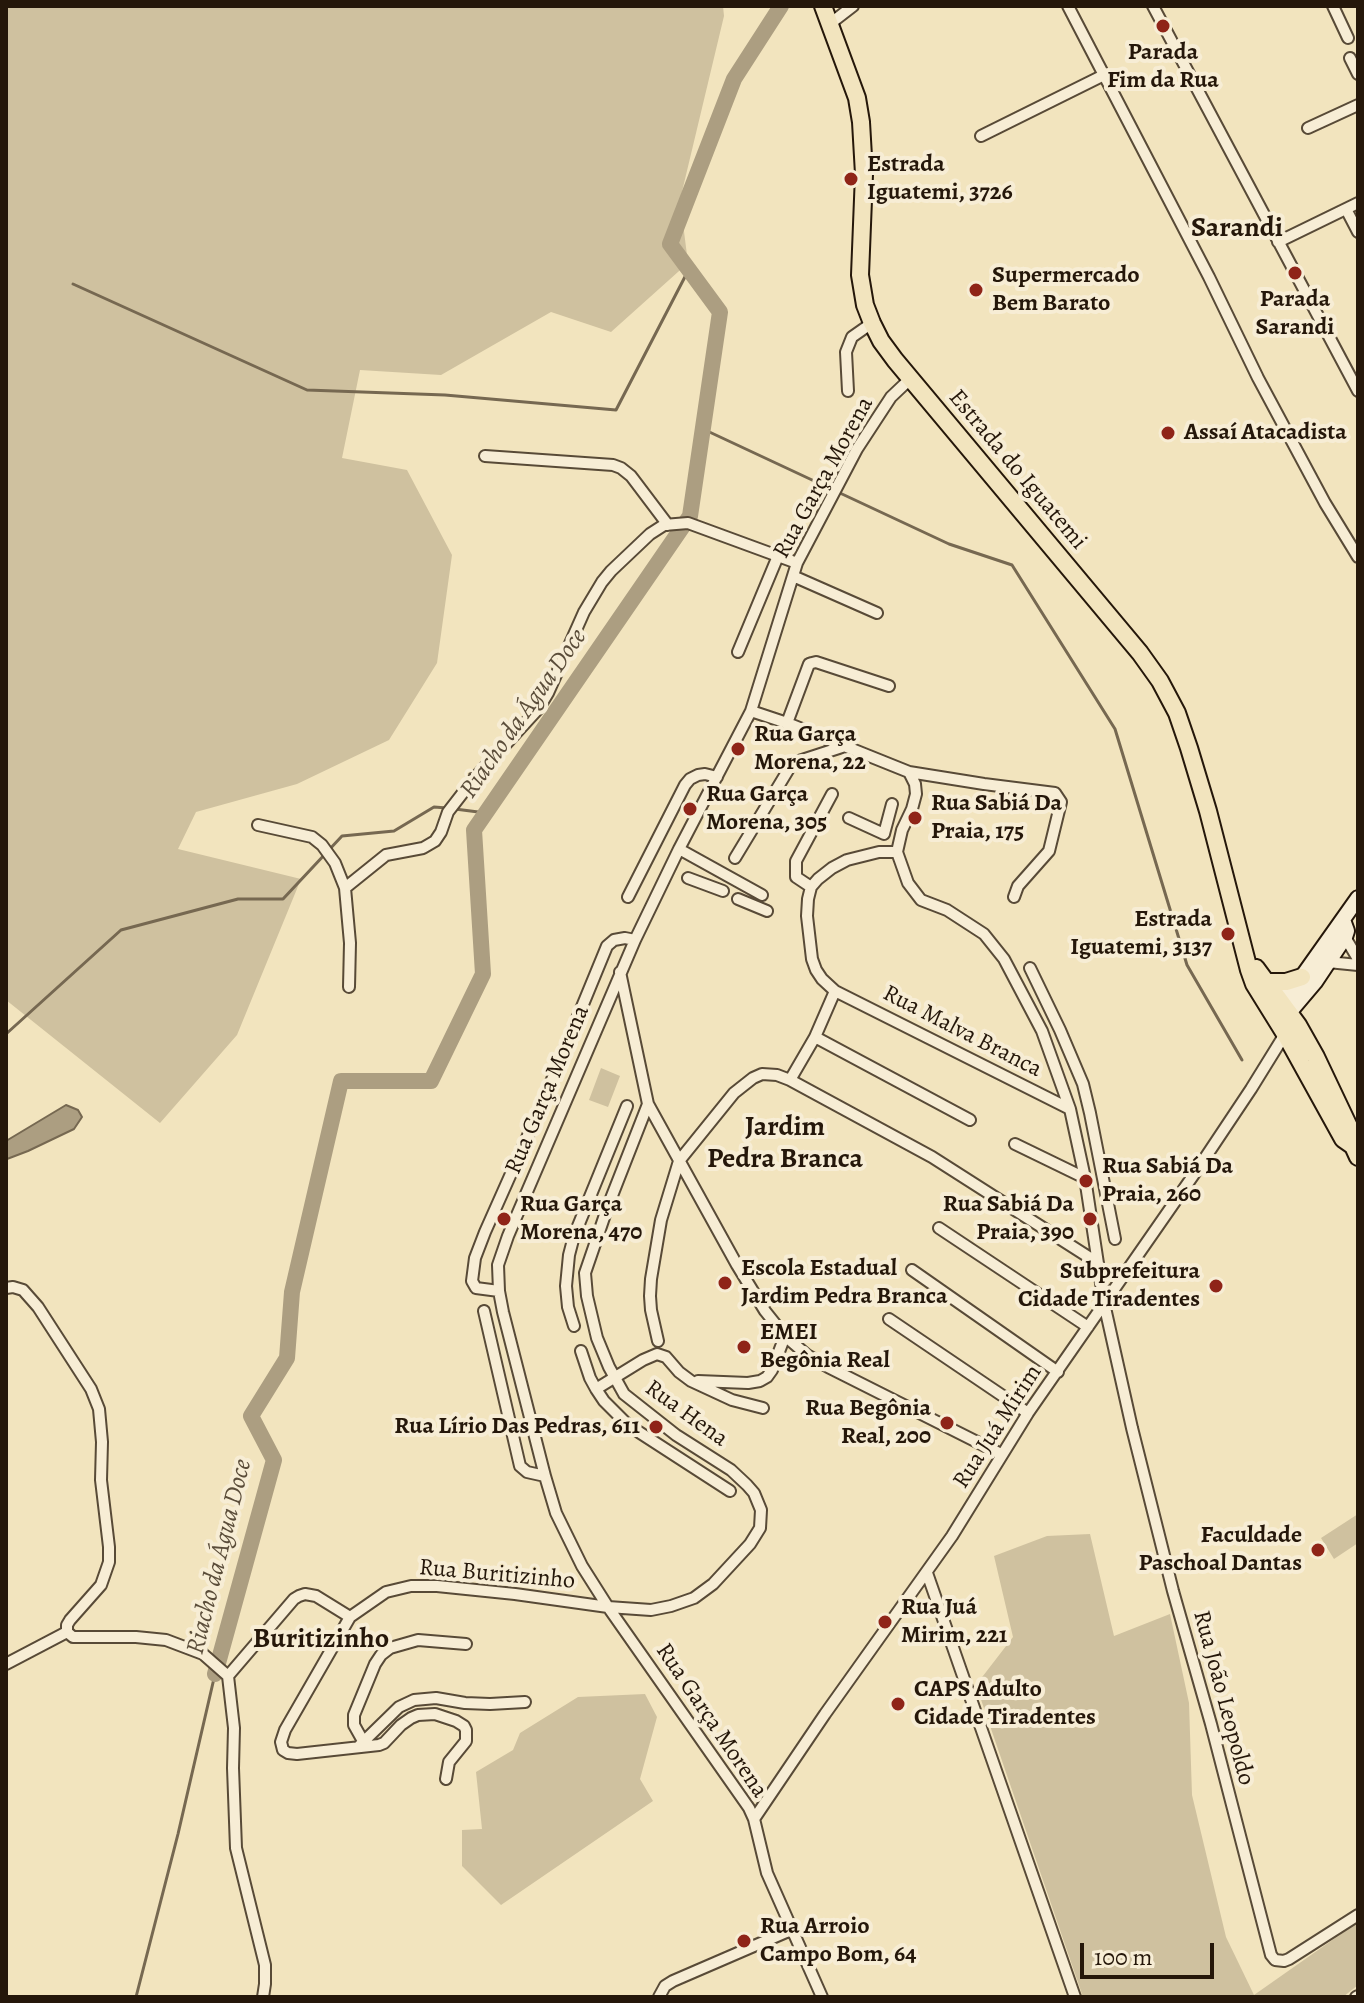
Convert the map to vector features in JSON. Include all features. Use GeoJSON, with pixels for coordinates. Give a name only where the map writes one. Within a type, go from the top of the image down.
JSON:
{"type":"FeatureCollection","features":[{"type":"Feature","properties":{"kind":"main road","name":"Estrada do Iguatemi"},"geometry":{"type":"LineString","coordinates":[[823,6],[857,98],[861,122],[864,174],[860,275],[865,305],[872,323],[881,341],[910,379],[1140,653],[1160,681],[1177,713],[1189,748],[1254,984],[1310,1046],[1329,1081],[1352,1144]]}},
{"type":"Feature","properties":{"kind":"main road"},"geometry":{"type":"LineString","coordinates":[[1281,1017],[1302,977],[1358,898]]}},
{"type":"Feature","properties":{"kind":"main road"},"geometry":{"type":"LineString","coordinates":[[1281,1017],[1315,982],[1345,937],[1347,931],[1343,920]]}},
{"type":"Feature","properties":{"kind":"main road","name":"Estrada do Iguatemi"},"geometry":{"type":"LineString","coordinates":[[1242,946],[1265,982],[1304,1068],[1352,1144]]}},
{"type":"Feature","properties":{"kind":"main road"},"geometry":{"type":"LineString","coordinates":[[1265,982],[1286,982],[1302,977]]}},
{"type":"Feature","properties":{"kind":"street"},"geometry":{"type":"LineString","coordinates":[[831,23],[853,6]]}},
{"type":"Feature","properties":{"kind":"street"},"geometry":{"type":"LineString","coordinates":[[1068,6],[1258,378],[1325,503],[1358,557]]}},
{"type":"Feature","properties":{"kind":"street"},"geometry":{"type":"LineString","coordinates":[[1153,6],[1358,391]]}},
{"type":"Feature","properties":{"kind":"street"},"geometry":{"type":"LineString","coordinates":[[1333,6],[1348,38]]}},
{"type":"Feature","properties":{"kind":"street"},"geometry":{"type":"LineString","coordinates":[[1350,58],[1358,74]]}},
{"type":"Feature","properties":{"kind":"street"},"geometry":{"type":"LineString","coordinates":[[981,136],[1104,75]]}},
{"type":"Feature","properties":{"kind":"street"},"geometry":{"type":"LineString","coordinates":[[1308,128],[1358,105]]}},
{"type":"Feature","properties":{"kind":"street"},"geometry":{"type":"LineString","coordinates":[[1278,242],[1358,203]]}},
{"type":"Feature","properties":{"kind":"street"},"geometry":{"type":"LineString","coordinates":[[1346,209],[1358,232]]}},
{"type":"Feature","properties":{"kind":"street"},"geometry":{"type":"LineString","coordinates":[[848,391],[846,352],[852,337],[872,323]]}},
{"type":"Feature","properties":{"kind":"street","name":"Rua Garça Morena"},"geometry":{"type":"LineString","coordinates":[[754,1819],[608,1607],[567,1539],[545,1476],[499,1291],[498,1265],[620,972],[679,849],[751,711],[797,563],[857,449],[891,397],[910,379]]}},
{"type":"Feature","properties":{"kind":"street"},"geometry":{"type":"LineString","coordinates":[[485,456],[621,468],[631,476],[668,525]]}},
{"type":"Feature","properties":{"kind":"street"},"geometry":{"type":"LineString","coordinates":[[345,888],[386,855],[423,848],[435,841],[448,812],[472,781],[539,708],[584,612],[602,582],[650,534],[668,525],[688,523],[797,563]]}},
{"type":"Feature","properties":{"kind":"street"},"geometry":{"type":"LineString","coordinates":[[738,652],[778,556]]}},
{"type":"Feature","properties":{"kind":"street"},"geometry":{"type":"LineString","coordinates":[[793,576],[877,613]]}},
{"type":"Feature","properties":{"kind":"street"},"geometry":{"type":"LineString","coordinates":[[787,723],[809,664],[816,662],[889,686]]}},
{"type":"Feature","properties":{"kind":"street"},"geometry":{"type":"LineString","coordinates":[[751,711],[909,772],[1055,793],[1061,802],[1049,851],[1018,886],[1014,897]]}},
{"type":"Feature","properties":{"kind":"street"},"geometry":{"type":"LineString","coordinates":[[735,858],[790,767],[845,746]]}},
{"type":"Feature","properties":{"kind":"street"},"geometry":{"type":"LineString","coordinates":[[909,772],[916,794],[897,852],[908,883],[921,900],[947,910],[984,934],[1004,959],[1042,1031],[1070,1109],[1085,1178],[1104,1303]]}},
{"type":"Feature","properties":{"kind":"street"},"geometry":{"type":"LineString","coordinates":[[628,897],[685,785],[698,775],[717,777]]}},
{"type":"Feature","properties":{"kind":"street"},"geometry":{"type":"LineString","coordinates":[[811,887],[796,877],[796,861],[832,794]]}},
{"type":"Feature","properties":{"kind":"street"},"geometry":{"type":"LineString","coordinates":[[879,852],[892,804]]}},
{"type":"Feature","properties":{"kind":"street"},"geometry":{"type":"LineString","coordinates":[[849,818],[884,834]]}},
{"type":"Feature","properties":{"kind":"street"},"geometry":{"type":"LineString","coordinates":[[258,825],[312,837],[328,852],[345,888],[350,943],[349,987]]}},
{"type":"Feature","properties":{"kind":"street"},"geometry":{"type":"LineString","coordinates":[[679,849],[762,895]]}},
{"type":"Feature","properties":{"kind":"street"},"geometry":{"type":"LineString","coordinates":[[790,1080],[815,1037],[835,991],[822,979],[812,959],[807,916],[811,887],[832,868],[847,860],[879,852],[897,852]]}},
{"type":"Feature","properties":{"kind":"street"},"geometry":{"type":"LineString","coordinates":[[710,886],[717,870]]}},
{"type":"Feature","properties":{"kind":"street"},"geometry":{"type":"LineString","coordinates":[[688,878],[723,891]]}},
{"type":"Feature","properties":{"kind":"street"},"geometry":{"type":"LineString","coordinates":[[752,889],[742,901],[767,911]]}},
{"type":"Feature","properties":{"kind":"street"},"geometry":{"type":"LineString","coordinates":[[1328,962],[1358,962],[1345,937]]}},
{"type":"Feature","properties":{"kind":"street"},"geometry":{"type":"LineString","coordinates":[[499,1291],[476,1288],[472,1281],[475,1258],[485,1232],[607,946],[614,940],[635,940]]}},
{"type":"Feature","properties":{"kind":"street"},"geometry":{"type":"LineString","coordinates":[[1030,968],[1083,1084],[1115,1239]]}},
{"type":"Feature","properties":{"kind":"street"},"geometry":{"type":"LineString","coordinates":[[620,972],[648,1104],[765,1311],[785,1336],[807,1355],[1001,1454]]}},
{"type":"Feature","properties":{"kind":"street","name":"Rua Malva Branca"},"geometry":{"type":"LineString","coordinates":[[835,991],[1070,1109]]}},
{"type":"Feature","properties":{"kind":"street","name":"Rua Juá Mirim"},"geometry":{"type":"LineString","coordinates":[[754,1819],[927,1573],[1028,1413],[1244,1101],[1281,1017]]}},
{"type":"Feature","properties":{"kind":"street"},"geometry":{"type":"LineString","coordinates":[[815,1037],[970,1120]]}},
{"type":"Feature","properties":{"kind":"street"},"geometry":{"type":"LineString","coordinates":[[658,1341],[651,1310],[651,1279],[661,1220],[679,1161],[741,1086],[769,1073],[790,1080],[932,1157],[1098,1263]]}},
{"type":"Feature","properties":{"kind":"street"},"geometry":{"type":"LineString","coordinates":[[1064,1090],[1083,1084]]}},
{"type":"Feature","properties":{"kind":"street","name":"Rua Hena"},"geometry":{"type":"LineString","coordinates":[[608,1607],[651,1610],[694,1598],[713,1584],[750,1544],[762,1518],[758,1502],[747,1485],[731,1470],[676,1435],[624,1394],[597,1338],[585,1273],[648,1104]]}},
{"type":"Feature","properties":{"kind":"street"},"geometry":{"type":"LineString","coordinates":[[574,1326],[568,1307],[566,1272],[574,1236],[627,1106]]}},
{"type":"Feature","properties":{"kind":"street"},"geometry":{"type":"LineString","coordinates":[[1015,1144],[1085,1178]]}},
{"type":"Feature","properties":{"kind":"street"},"geometry":{"type":"LineString","coordinates":[[590,1200],[608,1206]]}},
{"type":"Feature","properties":{"kind":"street"},"geometry":{"type":"LineString","coordinates":[[939,1228],[1088,1327]]}},
{"type":"Feature","properties":{"kind":"street"},"geometry":{"type":"LineString","coordinates":[[912,1270],[1058,1372]]}},
{"type":"Feature","properties":{"kind":"street"},"geometry":{"type":"LineString","coordinates":[[6,1288],[23,1290],[38,1307],[91,1389],[99,1409],[101,1480],[109,1562],[101,1585],[70,1620],[67,1632]]}},
{"type":"Feature","properties":{"kind":"street","name":"Rua João Leopoldo"},"geometry":{"type":"LineString","coordinates":[[1104,1303],[1169,1576],[1271,1955],[1275,1960],[1289,1959],[1358,1915]]}},
{"type":"Feature","properties":{"kind":"street"},"geometry":{"type":"LineString","coordinates":[[484,1311],[520,1466],[527,1472],[545,1476]]}},
{"type":"Feature","properties":{"kind":"street"},"geometry":{"type":"LineString","coordinates":[[889,1319],[1028,1413]]}},
{"type":"Feature","properties":{"kind":"street"},"geometry":{"type":"LineString","coordinates":[[691,1381],[760,1381],[772,1370],[785,1336]]}},
{"type":"Feature","properties":{"kind":"street"},"geometry":{"type":"LineString","coordinates":[[581,1351],[596,1389],[628,1425],[730,1491]]}},
{"type":"Feature","properties":{"kind":"street"},"geometry":{"type":"LineString","coordinates":[[596,1389],[657,1354],[666,1357],[691,1381],[732,1400],[763,1408]]}},
{"type":"Feature","properties":{"kind":"street"},"geometry":{"type":"LineString","coordinates":[[927,1573],[1075,1997]]}},
{"type":"Feature","properties":{"kind":"street","name":"Rua Buritizinho"},"geometry":{"type":"LineString","coordinates":[[361,1744],[297,1754],[283,1750],[281,1742],[350,1617],[386,1592],[411,1586],[437,1586],[608,1607]]}},
{"type":"Feature","properties":{"kind":"street"},"geometry":{"type":"LineString","coordinates":[[228,1676],[299,1596],[316,1596],[350,1617]]}},
{"type":"Feature","properties":{"kind":"street"},"geometry":{"type":"LineString","coordinates":[[6,1664],[67,1632]]}},
{"type":"Feature","properties":{"kind":"street"},"geometry":{"type":"LineString","coordinates":[[67,1632],[73,1637],[166,1640],[203,1654],[228,1676],[234,1728],[236,1848],[265,1965],[263,1997]]}},
{"type":"Feature","properties":{"kind":"street"},"geometry":{"type":"LineString","coordinates":[[361,1744],[354,1715],[381,1655],[390,1648],[418,1640],[466,1644]]}},
{"type":"Feature","properties":{"kind":"street"},"geometry":{"type":"LineString","coordinates":[[361,1744],[399,1707],[414,1700],[436,1698],[490,1704],[525,1702]]}},
{"type":"Feature","properties":{"kind":"street"},"geometry":{"type":"LineString","coordinates":[[361,1744],[384,1743],[405,1721],[418,1715],[435,1714],[450,1718],[464,1726],[467,1735],[466,1741],[449,1762],[446,1779]]}},
{"type":"Feature","properties":{"kind":"street"},"geometry":{"type":"LineString","coordinates":[[754,1819],[767,1873],[822,1997]]}},
{"type":"Feature","properties":{"kind":"street"},"geometry":{"type":"LineString","coordinates":[[659,1997],[665,1986],[673,1981],[791,1930]]}},
{"type":"Feature","properties":{"kind":"shaded area"},"geometry":{"type":"Polygon","coordinates":[[[6,6],[723,6],[724,16],[680,200],[688,263],[611,332],[551,312],[441,375],[360,370],[342,458],[407,470],[452,555],[437,663],[389,740],[297,784],[196,812],[178,849],[301,879],[237,1035],[160,1123],[6,1000],[6,6]]]}},
{"type":"Feature","properties":{"kind":"shaded area"},"geometry":{"type":"Polygon","coordinates":[[[601,1068],[620,1076],[608,1107],[589,1100],[601,1068]]]}},
{"type":"Feature","properties":{"kind":"shaded area"},"geometry":{"type":"Polygon","coordinates":[[[66,1105],[78,1110],[82,1117],[74,1129],[7,1159],[6,1141],[66,1105]]]}},
{"type":"Feature","properties":{"kind":"shaded area"},"geometry":{"type":"Polygon","coordinates":[[[1358,1514],[1358,1543],[1334,1559],[1321,1538],[1358,1514]]]}},
{"type":"Feature","properties":{"kind":"shaded area"},"geometry":{"type":"Polygon","coordinates":[[[1090,1534],[1114,1636],[1170,1614],[1189,1703],[1192,1795],[1226,1937],[1254,1995],[1358,1922],[1358,1985],[1343,1997],[1083,1997],[976,1685],[1013,1637],[994,1556],[1047,1536],[1090,1534]]]}},
{"type":"Feature","properties":{"kind":"shaded area"},"geometry":{"type":"Polygon","coordinates":[[[645,1694],[657,1717],[640,1779],[653,1801],[501,1905],[462,1866],[462,1830],[482,1829],[476,1772],[513,1750],[520,1733],[578,1697],[645,1694]]]}},
{"type":"Feature","properties":{"kind":"waterway","name":"Riacho da Água Doce"},"geometry":{"type":"LineString","coordinates":[[215,1674],[274,1460],[251,1416],[287,1358],[292,1292],[341,1081],[431,1081],[483,974],[474,830],[690,516],[720,312],[670,244],[734,79],[781,6]]}},
{"type":"Feature","properties":{"kind":"waterway"},"geometry":{"type":"LineString","coordinates":[[73,284],[307,390],[445,395],[616,410],[689,269]]}},
{"type":"Feature","properties":{"kind":"waterway"},"geometry":{"type":"LineString","coordinates":[[703,429],[949,544],[1012,565],[1115,729],[1187,965],[1242,1060]]}},
{"type":"Feature","properties":{"kind":"waterway"},"geometry":{"type":"LineString","coordinates":[[6,1034],[121,930],[238,899],[283,899],[342,836],[394,831],[434,807],[447,808]]}},
{"type":"Feature","properties":{"kind":"waterway"},"geometry":{"type":"LineString","coordinates":[[455,809],[486,813]]}},
{"type":"Feature","properties":{"kind":"waterway"},"geometry":{"type":"LineString","coordinates":[[136,1997],[215,1674]]}},
{"type":"Feature","properties":{"kind":"place","name":"Parada Fim da Rua"},"geometry":{"type":"Point","coordinates":[1163,26]}},
{"type":"Feature","properties":{"kind":"place","name":"Estrada Iguatemi, 3726"},"geometry":{"type":"Point","coordinates":[851,179]}},
{"type":"Feature","properties":{"kind":"place","name":"Parada Sarandi"},"geometry":{"type":"Point","coordinates":[1295,273]}},
{"type":"Feature","properties":{"kind":"place","name":"Supermercado Bem Barato"},"geometry":{"type":"Point","coordinates":[976,290]}},
{"type":"Feature","properties":{"kind":"place","name":"Assaí Atacadista"},"geometry":{"type":"Point","coordinates":[1168,433]}},
{"type":"Feature","properties":{"kind":"place","name":"Rua Garça Morena, 22"},"geometry":{"type":"Point","coordinates":[738,749]}},
{"type":"Feature","properties":{"kind":"place","name":"Rua Garça Morena, 305"},"geometry":{"type":"Point","coordinates":[690,809]}},
{"type":"Feature","properties":{"kind":"place","name":"Rua Sabiá Da Praia, 175"},"geometry":{"type":"Point","coordinates":[915,818]}},
{"type":"Feature","properties":{"kind":"place","name":"Estrada Iguatemi, 3137"},"geometry":{"type":"Point","coordinates":[1228,934]}},
{"type":"Feature","properties":{"kind":"place","name":"Rua Sabiá Da Praia, 260"},"geometry":{"type":"Point","coordinates":[1086,1181]}},
{"type":"Feature","properties":{"kind":"place","name":"Rua Garça Morena, 470"},"geometry":{"type":"Point","coordinates":[504,1219]}},
{"type":"Feature","properties":{"kind":"place","name":"Rua Sabiá Da Praia, 390"},"geometry":{"type":"Point","coordinates":[1090,1219]}},
{"type":"Feature","properties":{"kind":"place","name":"Escola Estadual Jardim Pedra Branca"},"geometry":{"type":"Point","coordinates":[725,1283]}},
{"type":"Feature","properties":{"kind":"place","name":"Subprefeitura Cidade Tiradentes"},"geometry":{"type":"Point","coordinates":[1216,1286]}},
{"type":"Feature","properties":{"kind":"place","name":"EMEI Begônia Real"},"geometry":{"type":"Point","coordinates":[744,1347]}},
{"type":"Feature","properties":{"kind":"place","name":"Rua Begônia Real, 200"},"geometry":{"type":"Point","coordinates":[947,1423]}},
{"type":"Feature","properties":{"kind":"place","name":"Rua Lírio Das Pedras, 611"},"geometry":{"type":"Point","coordinates":[656,1427]}},
{"type":"Feature","properties":{"kind":"place","name":"Faculdade Paschoal Dantas"},"geometry":{"type":"Point","coordinates":[1318,1550]}},
{"type":"Feature","properties":{"kind":"place","name":"Rua Juá Mirim, 221"},"geometry":{"type":"Point","coordinates":[885,1622]}},
{"type":"Feature","properties":{"kind":"place","name":"CAPS Adulto Cidade Tiradentes"},"geometry":{"type":"Point","coordinates":[898,1704]}},
{"type":"Feature","properties":{"kind":"place","name":"Rua Arroio Campo Bom, 64"},"geometry":{"type":"Point","coordinates":[744,1941]}},
{"type":"Feature","properties":{"kind":"district","name":"Sarandi"},"geometry":{"type":"Point","coordinates":[1237,229]}},
{"type":"Feature","properties":{"kind":"district","name":"Jardim Pedra Branca"},"geometry":{"type":"Point","coordinates":[785,1144]}},
{"type":"Feature","properties":{"kind":"district","name":"Buritizinho"},"geometry":{"type":"Point","coordinates":[321,1640]}}]}
